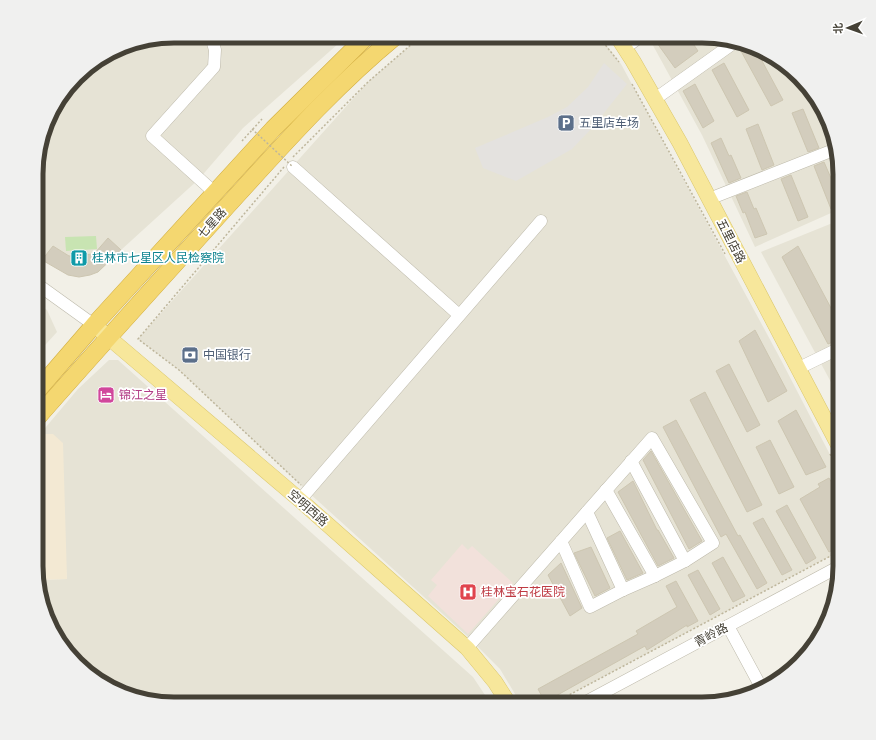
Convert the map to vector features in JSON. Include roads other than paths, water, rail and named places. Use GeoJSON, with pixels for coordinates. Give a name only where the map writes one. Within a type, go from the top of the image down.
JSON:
{"type":"FeatureCollection","features":[{"type":"Feature","properties":{"kind":"highway","name":"七星路"},"geometry":{"type":"LineString","coordinates":[[43,384],[94,325],[273,129],[360,43]]}},
{"type":"Feature","properties":{"kind":"highway","name":"七星路"},"geometry":{"type":"LineString","coordinates":[[43,411],[108,336],[286,142],[370,58],[388,43]]}},
{"type":"Feature","properties":{"kind":"main road","name":"五里店路"},"geometry":{"type":"LineString","coordinates":[[622,43],[680,143],[833,434]]}},
{"type":"Feature","properties":{"kind":"main road","name":"空明西路"},"geometry":{"type":"LineString","coordinates":[[94,325],[303,495],[467,648],[495,682],[505,697]]}},
{"type":"Feature","properties":{"kind":"street"},"geometry":{"type":"LineString","coordinates":[[213,43],[215,50],[214,67],[152,136],[214,193]]}},
{"type":"Feature","properties":{"kind":"street"},"geometry":{"type":"LineString","coordinates":[[655,99],[729,46]]}},
{"type":"Feature","properties":{"kind":"street"},"geometry":{"type":"LineString","coordinates":[[709,199],[831,151]]}},
{"type":"Feature","properties":{"kind":"street"},"geometry":{"type":"LineString","coordinates":[[293,167],[459,316]]}},
{"type":"Feature","properties":{"kind":"street"},"geometry":{"type":"LineString","coordinates":[[303,495],[541,221]]}},
{"type":"Feature","properties":{"kind":"street"},"geometry":{"type":"LineString","coordinates":[[43,288],[94,325]]}},
{"type":"Feature","properties":{"kind":"street"},"geometry":{"type":"LineString","coordinates":[[799,368],[833,351]]}},
{"type":"Feature","properties":{"kind":"street"},"geometry":{"type":"LineString","coordinates":[[467,648],[560,541],[652,438],[713,543],[685,561],[590,607],[560,541]]}},
{"type":"Feature","properties":{"kind":"street"},"geometry":{"type":"LineString","coordinates":[[631,461],[685,561]]}},
{"type":"Feature","properties":{"kind":"street"},"geometry":{"type":"LineString","coordinates":[[606,490],[655,576]]}},
{"type":"Feature","properties":{"kind":"street"},"geometry":{"type":"LineString","coordinates":[[587,512],[623,590]]}},
{"type":"Feature","properties":{"kind":"street","name":"青岭路"},"geometry":{"type":"LineString","coordinates":[[595,697],[833,570]]}},
{"type":"Feature","properties":{"kind":"street"},"geometry":{"type":"LineString","coordinates":[[728,626],[759,684]]}},
{"type":"Feature","properties":{"kind":"place","name":"五里店车场"},"geometry":{"type":"Point","coordinates":[566,123]}},
{"type":"Feature","properties":{"kind":"place","name":"桂林市七星区人民检察院"},"geometry":{"type":"Point","coordinates":[79,258]}},
{"type":"Feature","properties":{"kind":"place","name":"中国银行"},"geometry":{"type":"Point","coordinates":[190,355]}},
{"type":"Feature","properties":{"kind":"place","name":"锦江之星"},"geometry":{"type":"Point","coordinates":[106,395]}},
{"type":"Feature","properties":{"kind":"place","name":"桂林宝石花医院"},"geometry":{"type":"Point","coordinates":[468,592]}}]}
